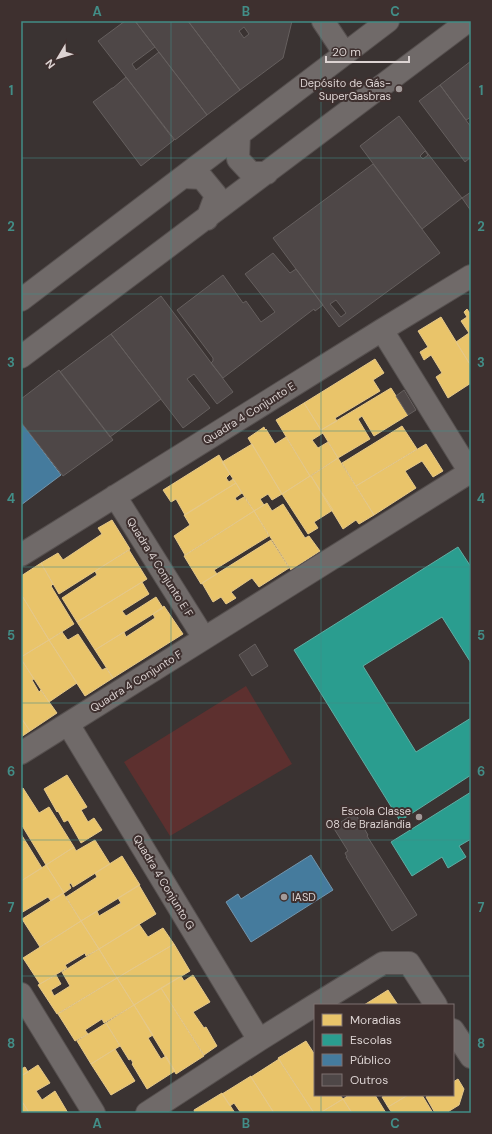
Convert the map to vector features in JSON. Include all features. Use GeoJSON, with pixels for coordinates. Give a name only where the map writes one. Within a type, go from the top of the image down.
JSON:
{"type":"FeatureCollection","features":[{"type":"Feature","properties":{"kind":"street"},"geometry":{"type":"LineString","coordinates":[[323,21],[345,54]]}},
{"type":"Feature","properties":{"kind":"street"},"geometry":{"type":"LineString","coordinates":[[21,300],[388,21]]}},
{"type":"Feature","properties":{"kind":"street"},"geometry":{"type":"LineString","coordinates":[[21,357],[468,21]]}},
{"type":"Feature","properties":{"kind":"street"},"geometry":{"type":"LineString","coordinates":[[239,134],[238,159],[251,173],[267,173]]}},
{"type":"Feature","properties":{"kind":"street"},"geometry":{"type":"LineString","coordinates":[[183,176],[202,178],[216,195],[206,219]]}},
{"type":"Feature","properties":{"kind":"street","name":"Quadra 4 Conjunto E"},"geometry":{"type":"LineString","coordinates":[[115,496],[471,276]]}},
{"type":"Feature","properties":{"kind":"street"},"geometry":{"type":"LineString","coordinates":[[204,638],[470,473],[382,330]]}},
{"type":"Feature","properties":{"kind":"street"},"geometry":{"type":"LineString","coordinates":[[21,555],[115,496]]}},
{"type":"Feature","properties":{"kind":"street","name":"Quadra 4 Conjunto E F"},"geometry":{"type":"LineString","coordinates":[[115,496],[204,638]]}},
{"type":"Feature","properties":{"kind":"street","name":"Quadra 4 Conjunto F"},"geometry":{"type":"LineString","coordinates":[[21,753],[204,638]]}},
{"type":"Feature","properties":{"kind":"street","name":"Quadra 4 Conjunto G"},"geometry":{"type":"LineString","coordinates":[[68,724],[259,1040]]}},
{"type":"Feature","properties":{"kind":"street"},"geometry":{"type":"LineString","coordinates":[[317,1004],[383,963],[409,963],[435,1004]]}},
{"type":"Feature","properties":{"kind":"street"},"geometry":{"type":"LineString","coordinates":[[21,994],[94,1113]]}},
{"type":"Feature","properties":{"kind":"street"},"geometry":{"type":"LineString","coordinates":[[147,1113],[314,1006]]}},
{"type":"Feature","properties":{"kind":"street"},"geometry":{"type":"LineString","coordinates":[[454,1032],[471,1057]]}},
{"type":"Feature","properties":{"kind":"shaded area"},"geometry":{"type":"Polygon","coordinates":[[[246,686],[292,764],[170,836],[124,762],[246,686]]]}},
{"type":"Feature","properties":{"kind":"building: Moradias"},"geometry":{"type":"Polygon","coordinates":[[[467,309],[471,315],[471,366],[456,342],[469,333],[461,321],[467,317],[464,312],[467,309]]]}},
{"type":"Feature","properties":{"kind":"building: Moradias"},"geometry":{"type":"Polygon","coordinates":[[[441,317],[471,366],[471,383],[448,398],[436,377],[442,373],[431,355],[424,360],[420,352],[428,347],[418,331],[441,317]]]}},
{"type":"Feature","properties":{"kind":"building: Moradias"},"geometry":{"type":"Polygon","coordinates":[[[375,359],[384,373],[373,380],[380,391],[335,418],[337,421],[321,430],[304,403],[375,359]]]}},
{"type":"Feature","properties":{"kind":"building: Moradias"},"geometry":{"type":"Polygon","coordinates":[[[391,388],[408,415],[374,436],[362,416],[358,419],[370,439],[338,458],[321,430],[391,388]]]}},
{"type":"Feature","properties":{"kind":"building: Moradias"},"geometry":{"type":"Polygon","coordinates":[[[304,403],[323,433],[312,440],[318,448],[328,442],[338,458],[310,476],[276,420],[304,403]]]}},
{"type":"Feature","properties":{"kind":"building: Moradias"},"geometry":{"type":"Polygon","coordinates":[[[402,426],[417,449],[356,486],[342,463],[402,426]]]}},
{"type":"Feature","properties":{"kind":"building: Moradias"},"geometry":{"type":"Polygon","coordinates":[[[264,427],[275,444],[286,437],[310,476],[282,494],[248,438],[264,427]]]}},
{"type":"Feature","properties":{"kind":"building: Moradias"},"geometry":{"type":"Polygon","coordinates":[[[252,444],[282,494],[272,500],[268,494],[260,499],[264,505],[254,511],[222,462],[252,444]]]}},
{"type":"Feature","properties":{"kind":"building: Moradias"},"geometry":{"type":"Polygon","coordinates":[[[426,444],[443,471],[433,477],[422,461],[405,471],[416,488],[374,515],[356,486],[426,444]]]}},
{"type":"Feature","properties":{"kind":"building: Moradias"},"geometry":{"type":"Polygon","coordinates":[[[219,455],[230,474],[226,478],[229,482],[233,479],[236,483],[185,515],[176,499],[171,502],[163,490],[219,455]]]}},
{"type":"Feature","properties":{"kind":"building: Moradias"},"geometry":{"type":"Polygon","coordinates":[[[338,458],[374,515],[359,524],[356,520],[343,529],[311,476],[338,458]]]}},
{"type":"Feature","properties":{"kind":"building: Moradias"},"geometry":{"type":"Polygon","coordinates":[[[310,476],[333,510],[314,522],[318,528],[308,534],[282,494],[310,476]]]}},
{"type":"Feature","properties":{"kind":"building: Moradias"},"geometry":{"type":"Polygon","coordinates":[[[236,483],[242,493],[235,498],[237,501],[244,497],[254,511],[185,555],[174,536],[190,525],[184,515],[236,483]]]}},
{"type":"Feature","properties":{"kind":"building: Moradias"},"geometry":{"type":"Polygon","coordinates":[[[267,503],[272,511],[283,504],[305,538],[309,536],[320,551],[291,570],[254,511],[267,503]]]}},
{"type":"Feature","properties":{"kind":"building: Moradias"},"geometry":{"type":"Polygon","coordinates":[[[254,511],[269,536],[214,570],[217,574],[201,584],[184,556],[254,511]]]}},
{"type":"Feature","properties":{"kind":"building: Moradias"},"geometry":{"type":"Polygon","coordinates":[[[112,520],[130,549],[59,594],[41,563],[58,553],[63,560],[102,534],[98,528],[112,520]]]}},
{"type":"Feature","properties":{"kind":"building: Moradias"},"geometry":{"type":"Polygon","coordinates":[[[271,540],[289,568],[259,587],[252,578],[231,592],[236,598],[226,604],[221,597],[213,602],[202,583],[271,540]]]}},
{"type":"Feature","properties":{"kind":"building: Moradias"},"geometry":{"type":"Polygon","coordinates":[[[129,550],[147,579],[77,622],[62,598],[97,575],[95,571],[129,550]]]}},
{"type":"Feature","properties":{"kind":"building: Moradias"},"geometry":{"type":"Polygon","coordinates":[[[41,563],[53,584],[51,586],[74,624],[49,640],[21,594],[21,576],[41,563]]]}},
{"type":"Feature","properties":{"kind":"building: Moradias"},"geometry":{"type":"Polygon","coordinates":[[[142,582],[149,594],[122,611],[126,616],[156,597],[163,608],[95,650],[77,622],[142,582]]]}},
{"type":"Feature","properties":{"kind":"building: Moradias"},"geometry":{"type":"Polygon","coordinates":[[[21,594],[49,640],[21,657],[21,594]]]}},
{"type":"Feature","properties":{"kind":"building: Moradias"},"geometry":{"type":"Polygon","coordinates":[[[164,606],[183,634],[113,678],[95,650],[124,632],[126,637],[155,618],[153,614],[164,606]]]}},
{"type":"Feature","properties":{"kind":"building: Moradias"},"geometry":{"type":"Polygon","coordinates":[[[62,632],[68,640],[78,634],[102,670],[106,668],[113,678],[85,696],[49,640],[62,632]]]}},
{"type":"Feature","properties":{"kind":"building: Moradias"},"geometry":{"type":"Polygon","coordinates":[[[49,640],[77,683],[49,702],[21,657],[49,640]]]}},
{"type":"Feature","properties":{"kind":"building: Moradias"},"geometry":{"type":"Polygon","coordinates":[[[21,659],[34,679],[32,680],[39,692],[41,690],[57,713],[30,731],[21,718],[21,659]]]}},
{"type":"Feature","properties":{"kind":"building: Moradias"},"geometry":{"type":"Polygon","coordinates":[[[22,719],[30,731],[21,737],[21,720],[22,719]]]}},
{"type":"Feature","properties":{"kind":"building: Moradias"},"geometry":{"type":"Polygon","coordinates":[[[67,775],[87,807],[81,810],[88,822],[94,818],[102,830],[81,843],[68,820],[64,822],[58,811],[57,812],[44,789],[67,775]]]}},
{"type":"Feature","properties":{"kind":"building: Moradias"},"geometry":{"type":"Polygon","coordinates":[[[23,788],[39,813],[49,807],[74,847],[46,865],[21,824],[21,789],[23,788]]]}},
{"type":"Feature","properties":{"kind":"building: Moradias"},"geometry":{"type":"Polygon","coordinates":[[[21,834],[42,868],[21,881],[21,834]]]}},
{"type":"Feature","properties":{"kind":"building: Moradias"},"geometry":{"type":"Polygon","coordinates":[[[95,840],[110,864],[73,887],[71,883],[69,884],[71,888],[64,893],[46,865],[74,847],[76,851],[95,840]]]}},
{"type":"Feature","properties":{"kind":"building: Moradias"},"geometry":{"type":"Polygon","coordinates":[[[122,856],[140,885],[81,921],[66,897],[97,877],[95,873],[122,856]]]}},
{"type":"Feature","properties":{"kind":"building: Moradias"},"geometry":{"type":"Polygon","coordinates":[[[46,865],[64,893],[51,901],[48,897],[21,913],[21,881],[46,865]]]}},
{"type":"Feature","properties":{"kind":"building: Moradias"},"geometry":{"type":"Polygon","coordinates":[[[139,885],[156,914],[99,949],[81,921],[97,911],[99,916],[121,903],[118,898],[139,885]]]}},
{"type":"Feature","properties":{"kind":"building: Moradias"},"geometry":{"type":"Polygon","coordinates":[[[63,893],[81,921],[40,947],[22,919],[63,893]]]}},
{"type":"Feature","properties":{"kind":"building: Moradias"},"geometry":{"type":"Polygon","coordinates":[[[81,921],[99,949],[86,956],[85,953],[65,965],[67,968],[40,984],[23,958],[81,921]]]}},
{"type":"Feature","properties":{"kind":"building: Moradias"},"geometry":{"type":"Polygon","coordinates":[[[139,924],[148,937],[163,928],[174,944],[117,978],[99,949],[139,924]]]}},
{"type":"Feature","properties":{"kind":"building: Moradias"},"geometry":{"type":"Polygon","coordinates":[[[174,944],[190,971],[134,1005],[117,978],[174,944]]]}},
{"type":"Feature","properties":{"kind":"building: Moradias"},"geometry":{"type":"Polygon","coordinates":[[[99,949],[117,978],[57,1014],[38,985],[56,975],[61,984],[51,990],[54,996],[70,986],[62,972],[99,949]]]}},
{"type":"Feature","properties":{"kind":"building: Moradias"},"geometry":{"type":"Polygon","coordinates":[[[193,975],[210,1002],[193,1012],[204,1028],[206,1027],[217,1046],[204,1055],[161,988],[181,976],[184,981],[193,975]]]}},
{"type":"Feature","properties":{"kind":"building: Moradias"},"geometry":{"type":"Polygon","coordinates":[[[117,978],[134,1005],[104,1023],[102,1019],[85,1030],[88,1034],[75,1041],[58,1014],[117,978]]]}},
{"type":"Feature","properties":{"kind":"building: Moradias"},"geometry":{"type":"Polygon","coordinates":[[[161,988],[204,1056],[176,1074],[134,1005],[161,988]]]}},
{"type":"Feature","properties":{"kind":"building: Moradias"},"geometry":{"type":"Polygon","coordinates":[[[388,990],[397,1004],[366,1004],[388,990]]]}},
{"type":"Feature","properties":{"kind":"building: Moradias"},"geometry":{"type":"Polygon","coordinates":[[[134,1005],[153,1035],[148,1038],[161,1059],[166,1056],[175,1071],[147,1089],[132,1064],[131,1059],[129,1060],[106,1023],[134,1005]]]}},
{"type":"Feature","properties":{"kind":"building: Moradias"},"geometry":{"type":"Polygon","coordinates":[[[106,1023],[120,1046],[91,1064],[77,1041],[106,1023]]]}},
{"type":"Feature","properties":{"kind":"building: Moradias"},"geometry":{"type":"Polygon","coordinates":[[[306,1041],[314,1053],[314,1096],[341,1096],[343,1099],[320,1113],[314,1113],[278,1058],[306,1041]]]}},
{"type":"Feature","properties":{"kind":"building: Moradias"},"geometry":{"type":"Polygon","coordinates":[[[115,1049],[135,1081],[111,1095],[91,1064],[115,1049]]]}},
{"type":"Feature","properties":{"kind":"building: Moradias"},"geometry":{"type":"Polygon","coordinates":[[[279,1059],[314,1113],[274,1113],[251,1077],[279,1059]]]}},
{"type":"Feature","properties":{"kind":"building: Moradias"},"geometry":{"type":"Polygon","coordinates":[[[38,1065],[50,1083],[36,1091],[42,1100],[55,1091],[68,1113],[29,1113],[21,1100],[21,1076],[38,1065]]]}},
{"type":"Feature","properties":{"kind":"building: Moradias"},"geometry":{"type":"Polygon","coordinates":[[[25,1067],[28,1072],[21,1076],[21,1069],[25,1067]]]}},
{"type":"Feature","properties":{"kind":"building: Moradias"},"geometry":{"type":"Polygon","coordinates":[[[251,1076],[274,1113],[241,1113],[234,1103],[230,1106],[222,1094],[251,1076]]]}},
{"type":"Feature","properties":{"kind":"building: Moradias"},"geometry":{"type":"Polygon","coordinates":[[[458,1079],[464,1089],[459,1105],[446,1113],[435,1113],[426,1097],[454,1096],[454,1081],[458,1079]]]}},
{"type":"Feature","properties":{"kind":"building: Moradias"},"geometry":{"type":"Polygon","coordinates":[[[222,1093],[235,1113],[195,1113],[194,1110],[222,1093]]]}},
{"type":"Feature","properties":{"kind":"building: Moradias"},"geometry":{"type":"Polygon","coordinates":[[[348,1096],[376,1096],[386,1113],[352,1113],[343,1099],[348,1096]]]}},
{"type":"Feature","properties":{"kind":"building: Moradias"},"geometry":{"type":"Polygon","coordinates":[[[384,1096],[406,1096],[388,1107],[382,1097],[384,1096]]]}},
{"type":"Feature","properties":{"kind":"building: Moradias"},"geometry":{"type":"Polygon","coordinates":[[[406,1096],[423,1096],[433,1113],[392,1113],[388,1107],[406,1096]]]}},
{"type":"Feature","properties":{"kind":"building: Moradias"},"geometry":{"type":"Polygon","coordinates":[[[343,1099],[352,1113],[320,1113],[343,1099]]]}},
{"type":"Feature","properties":{"kind":"building: Moradias"},"geometry":{"type":"Polygon","coordinates":[[[21,1100],[27,1109],[29,1113],[21,1113],[21,1100]]]}},
{"type":"Feature","properties":{"kind":"building: Escolas"},"geometry":{"type":"Polygon","coordinates":[[[458,547],[471,567],[471,663],[442,617],[363,666],[416,752],[471,718],[471,775],[400,821],[294,650],[458,547]]]}},
{"type":"Feature","properties":{"kind":"building: Escolas"},"geometry":{"type":"Polygon","coordinates":[[[471,792],[471,839],[459,846],[466,857],[448,868],[442,857],[412,876],[391,842],[471,792]]]}},
{"type":"Feature","properties":{"kind":"building: Público"},"geometry":{"type":"Polygon","coordinates":[[[21,422],[61,475],[21,505],[21,422]]]}},
{"type":"Feature","properties":{"kind":"building: Público","name":"IASD"},"geometry":{"type":"Polygon","coordinates":[[[311,855],[333,890],[251,942],[226,902],[238,894],[241,899],[311,855]]]}},
{"type":"Feature","properties":{"kind":"building: Outros"},"geometry":{"type":"Polygon","coordinates":[[[125,21],[135,21],[155,47],[132,64],[136,70],[159,52],[207,115],[175,140],[98,41],[125,21]]]}},
{"type":"Feature","properties":{"kind":"building: Outros"},"geometry":{"type":"Polygon","coordinates":[[[135,21],[188,21],[240,90],[207,115],[135,21]]]}},
{"type":"Feature","properties":{"kind":"building: Outros"},"geometry":{"type":"Polygon","coordinates":[[[188,21],[292,21],[283,58],[240,90],[188,21]],[[244,27],[239,31],[244,38],[249,34],[244,27]]]}},
{"type":"Feature","properties":{"kind":"building: Outros"},"geometry":{"type":"Polygon","coordinates":[[[471,61],[471,117],[466,120],[440,85],[471,61]]]}},
{"type":"Feature","properties":{"kind":"building: Outros"},"geometry":{"type":"Polygon","coordinates":[[[126,77],[174,140],[141,166],[93,102],[126,77]]]}},
{"type":"Feature","properties":{"kind":"building: Outros"},"geometry":{"type":"Polygon","coordinates":[[[440,85],[471,127],[471,157],[465,162],[419,101],[440,85]]]}},
{"type":"Feature","properties":{"kind":"building: Outros"},"geometry":{"type":"Polygon","coordinates":[[[399,116],[462,198],[422,229],[360,146],[399,116]],[[425,151],[420,156],[423,159],[428,155],[425,151]]]}},
{"type":"Feature","properties":{"kind":"building: Outros"},"geometry":{"type":"Polygon","coordinates":[[[373,164],[440,253],[339,327],[273,238],[373,164]],[[336,300],[330,304],[341,317],[346,313],[336,300]]]}},
{"type":"Feature","properties":{"kind":"building: Outros"},"geometry":{"type":"Polygon","coordinates":[[[471,192],[471,211],[462,198],[471,192]]]}},
{"type":"Feature","properties":{"kind":"building: Outros"},"geometry":{"type":"Polygon","coordinates":[[[273,253],[290,273],[296,269],[323,305],[315,311],[314,309],[223,378],[211,363],[213,358],[177,310],[223,275],[243,303],[246,301],[261,322],[275,312],[245,274],[273,253]]]}},
{"type":"Feature","properties":{"kind":"building: Outros"},"geometry":{"type":"Polygon","coordinates":[[[161,296],[233,392],[217,404],[194,374],[187,379],[210,408],[183,428],[111,334],[161,296]]]}},
{"type":"Feature","properties":{"kind":"building: Outros"},"geometry":{"type":"Polygon","coordinates":[[[111,334],[161,399],[110,437],[60,372],[111,334]]]}},
{"type":"Feature","properties":{"kind":"building: Outros"},"geometry":{"type":"Polygon","coordinates":[[[59,370],[113,440],[63,476],[21,422],[21,399],[59,370]]]}},
{"type":"Feature","properties":{"kind":"building: Outros"},"geometry":{"type":"Polygon","coordinates":[[[404,390],[416,410],[408,415],[396,396],[404,390]]]}},
{"type":"Feature","properties":{"kind":"building: Outros"},"geometry":{"type":"Polygon","coordinates":[[[255,644],[268,666],[252,676],[239,655],[255,644]]]}},
{"type":"Feature","properties":{"kind":"building: Outros"},"geometry":{"type":"Polygon","coordinates":[[[355,813],[368,835],[367,836],[417,915],[392,931],[346,857],[345,853],[348,851],[333,827],[355,813]]]}},
{"type":"Feature","properties":{"kind":"place","name":"Depósito de Gás- SuperGasbras"},"geometry":{"type":"Point","coordinates":[399,89]}},
{"type":"Feature","properties":{"kind":"place","name":"Escola Classe 08 de Brazlândia"},"geometry":{"type":"Point","coordinates":[419,817]}},
{"type":"Feature","properties":{"kind":"place","name":"IASD"},"geometry":{"type":"Point","coordinates":[284,897]}}]}
